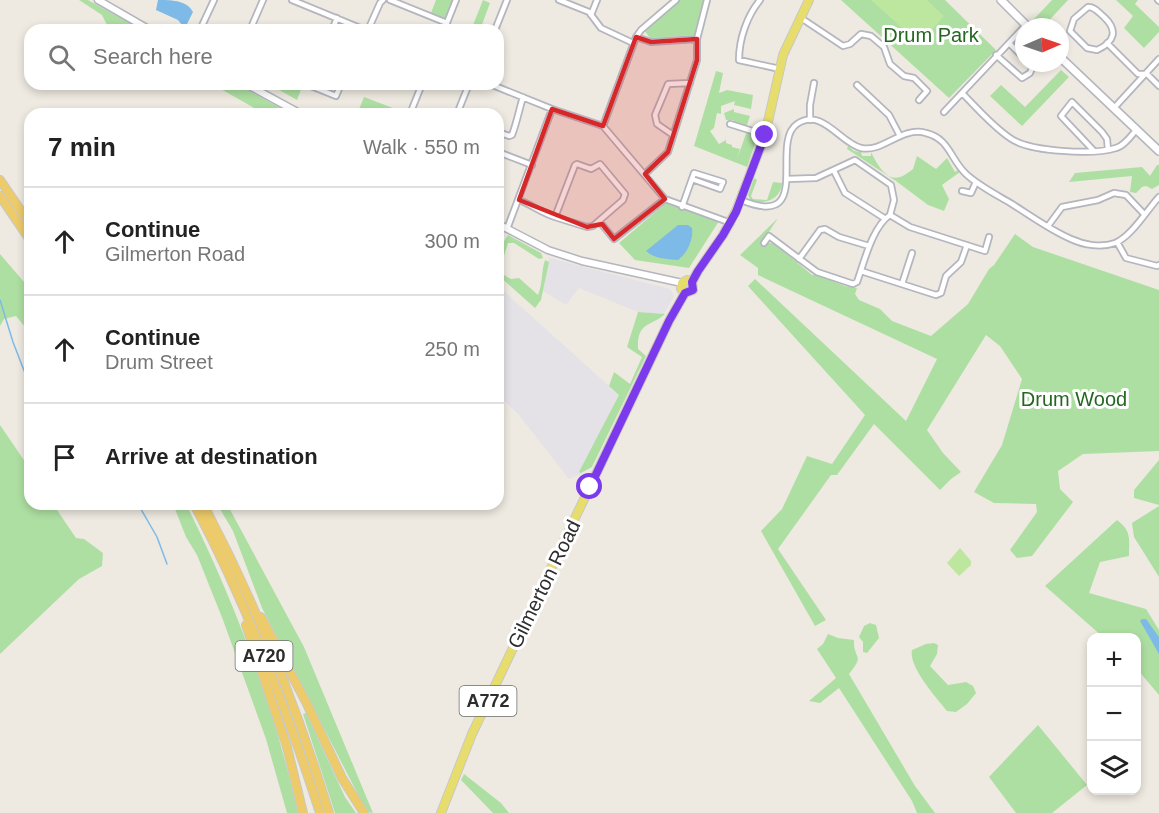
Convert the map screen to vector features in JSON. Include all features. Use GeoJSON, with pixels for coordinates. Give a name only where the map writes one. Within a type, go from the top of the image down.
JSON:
{"type":"FeatureCollection","features":[{"type":"Feature","properties":{"kind":"highway"},"geometry":{"type":"LineString","coordinates":[[0,180],[24,215]]}},
{"type":"Feature","properties":{"kind":"highway"},"geometry":{"type":"LineString","coordinates":[[0,196],[24,231]]}},
{"type":"Feature","properties":{"kind":"highway","name":"A720"},"geometry":{"type":"LineString","coordinates":[[197,510],[275,684],[320,813]]}},
{"type":"Feature","properties":{"kind":"highway","name":"A720"},"geometry":{"type":"LineString","coordinates":[[206,510],[225,546],[288,693],[329,813]]}},
{"type":"Feature","properties":{"kind":"highway"},"geometry":{"type":"LineString","coordinates":[[225,546],[307,704],[342,778],[364,813]]}},
{"type":"Feature","properties":{"kind":"highway"},"geometry":{"type":"LineString","coordinates":[[220,557],[284,738],[303,813]]}},
{"type":"Feature","properties":{"kind":"main road","name":"A772"},"geometry":{"type":"LineString","coordinates":[[685,293],[693,290],[692,282],[703,261],[731,223],[741,200],[765,135],[786,48],[809,0]]}},
{"type":"Feature","properties":{"kind":"main road"},"geometry":{"type":"LineString","coordinates":[[1001,0],[1019,18]]}},
{"type":"Feature","properties":{"kind":"main road"},"geometry":{"type":"LineString","coordinates":[[1069,66],[1159,151]]}},
{"type":"Feature","properties":{"kind":"main road"},"geometry":{"type":"LineString","coordinates":[[685,293],[681,289],[682,283],[687,280],[692,282]]}},
{"type":"Feature","properties":{"kind":"main road","name":"Gilmerton Road"},"geometry":{"type":"LineString","coordinates":[[441,813],[477,725],[669,321],[685,293]]}},
{"type":"Feature","properties":{"kind":"street"},"geometry":{"type":"LineString","coordinates":[[98,0],[140,24]]}},
{"type":"Feature","properties":{"kind":"street"},"geometry":{"type":"LineString","coordinates":[[203,24],[214,0]]}},
{"type":"Feature","properties":{"kind":"street"},"geometry":{"type":"LineString","coordinates":[[254,24],[263,0]]}},
{"type":"Feature","properties":{"kind":"street"},"geometry":{"type":"LineString","coordinates":[[292,0],[352,24]]}},
{"type":"Feature","properties":{"kind":"street"},"geometry":{"type":"LineString","coordinates":[[369,24],[383,0]]}},
{"type":"Feature","properties":{"kind":"street"},"geometry":{"type":"LineString","coordinates":[[390,0],[447,23],[456,0]]}},
{"type":"Feature","properties":{"kind":"street"},"geometry":{"type":"LineString","coordinates":[[497,24],[505,0]]}},
{"type":"Feature","properties":{"kind":"street"},"geometry":{"type":"LineString","coordinates":[[559,0],[589,12],[601,28],[634,40],[651,42],[697,39]]}},
{"type":"Feature","properties":{"kind":"street"},"geometry":{"type":"LineString","coordinates":[[591,15],[597,0]]}},
{"type":"Feature","properties":{"kind":"street"},"geometry":{"type":"LineString","coordinates":[[603,126],[634,40],[641,30],[676,0]]}},
{"type":"Feature","properties":{"kind":"street"},"geometry":{"type":"LineString","coordinates":[[645,174],[668,152],[697,60],[697,39],[707,0]]}},
{"type":"Feature","properties":{"kind":"street"},"geometry":{"type":"LineString","coordinates":[[760,0],[744,29],[739,60],[780,69]]}},
{"type":"Feature","properties":{"kind":"street"},"geometry":{"type":"LineString","coordinates":[[1093,7],[1113,26],[1113,33],[1107,43],[1092,50],[1072,33],[1072,22],[1084,8],[1093,7]]}},
{"type":"Feature","properties":{"kind":"street"},"geometry":{"type":"LineString","coordinates":[[334,24],[337,18]]}},
{"type":"Feature","properties":{"kind":"street"},"geometry":{"type":"LineString","coordinates":[[801,18],[843,46],[850,44],[861,34],[871,36],[884,47],[890,64],[904,76],[913,77],[929,89],[919,100]]}},
{"type":"Feature","properties":{"kind":"street"},"geometry":{"type":"LineString","coordinates":[[944,112],[1015,37]]}},
{"type":"Feature","properties":{"kind":"street"},"geometry":{"type":"LineString","coordinates":[[1009,43],[1015,49]]}},
{"type":"Feature","properties":{"kind":"street"},"geometry":{"type":"LineString","coordinates":[[1107,43],[1138,74],[1147,74],[1159,86]]}},
{"type":"Feature","properties":{"kind":"street"},"geometry":{"type":"LineString","coordinates":[[996,56],[1022,78],[1030,72]]}},
{"type":"Feature","properties":{"kind":"street"},"geometry":{"type":"LineString","coordinates":[[1114,108],[1159,59]]}},
{"type":"Feature","properties":{"kind":"street"},"geometry":{"type":"LineString","coordinates":[[673,135],[657,124],[655,115],[668,84],[690,83]]}},
{"type":"Feature","properties":{"kind":"street"},"geometry":{"type":"LineString","coordinates":[[810,120],[814,83]]}},
{"type":"Feature","properties":{"kind":"street"},"geometry":{"type":"LineString","coordinates":[[857,85],[889,114],[900,136]]}},
{"type":"Feature","properties":{"kind":"street"},"geometry":{"type":"LineString","coordinates":[[257,90],[290,108]]}},
{"type":"Feature","properties":{"kind":"street"},"geometry":{"type":"LineString","coordinates":[[321,90],[336,96],[338,90]]}},
{"type":"Feature","properties":{"kind":"street"},"geometry":{"type":"LineString","coordinates":[[412,108],[420,90]]}},
{"type":"Feature","properties":{"kind":"street"},"geometry":{"type":"LineString","coordinates":[[459,108],[467,90]]}},
{"type":"Feature","properties":{"kind":"street"},"geometry":{"type":"LineString","coordinates":[[504,90],[603,126],[665,199],[731,223]]}},
{"type":"Feature","properties":{"kind":"street"},"geometry":{"type":"LineString","coordinates":[[962,93],[1011,139],[1031,147],[1053,150],[1107,150],[1121,146],[1137,129]]}},
{"type":"Feature","properties":{"kind":"street"},"geometry":{"type":"LineString","coordinates":[[504,134],[512,135],[523,97]]}},
{"type":"Feature","properties":{"kind":"street"},"geometry":{"type":"LineString","coordinates":[[1094,151],[1060,116],[1072,102],[1102,132],[1107,139],[1107,150]]}},
{"type":"Feature","properties":{"kind":"street"},"geometry":{"type":"LineString","coordinates":[[507,229],[552,109]]}},
{"type":"Feature","properties":{"kind":"street"},"geometry":{"type":"LineString","coordinates":[[741,200],[757,206],[771,206],[780,200],[784,195],[787,179],[788,138],[797,124],[810,120],[823,123],[860,148],[871,148],[900,136],[919,132],[927,133],[942,140],[949,147],[959,166],[976,183],[1071,240],[1093,246],[1117,242],[1128,234],[1159,197]]}},
{"type":"Feature","properties":{"kind":"street"},"geometry":{"type":"LineString","coordinates":[[730,124],[765,135]]}},
{"type":"Feature","properties":{"kind":"street"},"geometry":{"type":"LineString","coordinates":[[504,154],[532,165]]}},
{"type":"Feature","properties":{"kind":"street"},"geometry":{"type":"LineString","coordinates":[[764,243],[768,236],[817,272],[855,283],[869,246],[884,218],[890,215],[894,201],[891,185],[855,160],[816,178],[787,179]]}},
{"type":"Feature","properties":{"kind":"street"},"geometry":{"type":"LineString","coordinates":[[519,200],[535,206],[544,213],[555,217],[586,227],[593,226],[625,197],[600,164],[591,169],[577,164],[555,217]]}},
{"type":"Feature","properties":{"kind":"street"},"geometry":{"type":"LineString","coordinates":[[834,171],[845,193],[884,218]]}},
{"type":"Feature","properties":{"kind":"street"},"geometry":{"type":"LineString","coordinates":[[682,207],[694,172],[723,182],[720,189],[692,179]]}},
{"type":"Feature","properties":{"kind":"street"},"geometry":{"type":"LineString","coordinates":[[971,193],[976,183]]}},
{"type":"Feature","properties":{"kind":"street"},"geometry":{"type":"LineString","coordinates":[[962,192],[971,193]]}},
{"type":"Feature","properties":{"kind":"street"},"geometry":{"type":"LineString","coordinates":[[971,193],[975,201]]}},
{"type":"Feature","properties":{"kind":"street"},"geometry":{"type":"LineString","coordinates":[[1048,226],[1062,207],[1098,200],[1114,193],[1126,195],[1144,214]]}},
{"type":"Feature","properties":{"kind":"street"},"geometry":{"type":"LineString","coordinates":[[599,221],[614,239],[665,199]]}},
{"type":"Feature","properties":{"kind":"street"},"geometry":{"type":"LineString","coordinates":[[890,215],[920,231],[985,251],[990,237]]}},
{"type":"Feature","properties":{"kind":"street"},"geometry":{"type":"LineString","coordinates":[[504,227],[548,250],[582,261],[682,283]]}},
{"type":"Feature","properties":{"kind":"street"},"geometry":{"type":"LineString","coordinates":[[799,259],[820,230],[825,228],[839,237],[869,246]]}},
{"type":"Feature","properties":{"kind":"street"},"geometry":{"type":"LineString","coordinates":[[1117,242],[1126,258],[1159,265]]}},
{"type":"Feature","properties":{"kind":"street"},"geometry":{"type":"LineString","coordinates":[[861,271],[936,295],[940,293],[946,276],[961,262],[967,245]]}},
{"type":"Feature","properties":{"kind":"street"},"geometry":{"type":"LineString","coordinates":[[902,284],[912,253]]}},
{"type":"Feature","properties":{"kind":"highlighted area"},"geometry":{"type":"Polygon","coordinates":[[[636,37],[651,42],[697,39],[697,60],[668,152],[645,174],[665,199],[614,239],[602,224],[587,227],[519,200],[552,109],[603,126],[636,37]]]}},
{"type":"Feature","properties":{"kind":"shaded area"},"geometry":{"type":"Polygon","coordinates":[[[549,258],[670,289],[674,296],[664,314],[638,312],[579,288],[566,305],[543,291],[549,258]]]}},
{"type":"Feature","properties":{"kind":"shaded area"},"geometry":{"type":"Polygon","coordinates":[[[504,291],[619,395],[581,474],[569,479],[519,415],[504,401],[504,291]]]}},
{"type":"Feature","properties":{"kind":"green space"},"geometry":{"type":"Polygon","coordinates":[[[79,0],[88,0],[131,24],[106,24],[102,15],[79,0]]]}},
{"type":"Feature","properties":{"kind":"green space"},"geometry":{"type":"Polygon","coordinates":[[[436,0],[454,0],[446,20],[431,13],[436,0]]]}},
{"type":"Feature","properties":{"kind":"green space"},"geometry":{"type":"Polygon","coordinates":[[[483,0],[490,3],[482,24],[473,24],[483,0]]]}},
{"type":"Feature","properties":{"kind":"green space"},"geometry":{"type":"Polygon","coordinates":[[[679,0],[704,0],[695,35],[650,38],[644,30],[679,0]]]}},
{"type":"Feature","properties":{"kind":"green space","name":"Drum Park"},"geometry":{"type":"Polygon","coordinates":[[[841,0],[945,0],[996,50],[949,98],[841,0]]]}},
{"type":"Feature","properties":{"kind":"green space"},"geometry":{"type":"Polygon","coordinates":[[[871,0],[927,0],[944,16],[920,44],[871,0]]]}},
{"type":"Feature","properties":{"kind":"green space"},"geometry":{"type":"Polygon","coordinates":[[[1052,0],[1068,0],[1051,18],[1035,18],[1052,0]]]}},
{"type":"Feature","properties":{"kind":"green space"},"geometry":{"type":"Polygon","coordinates":[[[1116,0],[1138,0],[1135,4],[1159,27],[1159,32],[1144,48],[1124,28],[1133,16],[1116,0]]]}},
{"type":"Feature","properties":{"kind":"green space"},"geometry":{"type":"Polygon","coordinates":[[[716,71],[723,73],[719,93],[727,90],[753,95],[751,109],[734,105],[735,101],[721,106],[721,114],[717,113],[714,128],[710,131],[719,144],[726,140],[726,143],[732,147],[740,149],[737,159],[747,131],[758,135],[747,167],[694,146],[716,71]]]}},
{"type":"Feature","properties":{"kind":"green space"},"geometry":{"type":"Polygon","coordinates":[[[1059,72],[1063,72],[1069,77],[1022,126],[990,96],[1001,85],[1025,107],[1059,72]]]}},
{"type":"Feature","properties":{"kind":"green space"},"geometry":{"type":"Polygon","coordinates":[[[223,90],[248,90],[280,108],[254,108],[223,90]]]}},
{"type":"Feature","properties":{"kind":"green space"},"geometry":{"type":"Polygon","coordinates":[[[279,90],[301,90],[297,100],[279,90]]]}},
{"type":"Feature","properties":{"kind":"green space"},"geometry":{"type":"Polygon","coordinates":[[[364,97],[393,108],[359,108],[364,97]]]}},
{"type":"Feature","properties":{"kind":"green space"},"geometry":{"type":"Polygon","coordinates":[[[734,109],[734,112],[750,116],[746,128],[736,125],[733,120],[726,120],[724,113],[734,109]]]}},
{"type":"Feature","properties":{"kind":"green space"},"geometry":{"type":"Polygon","coordinates":[[[848,146],[854,151],[861,152],[862,156],[871,156],[871,152],[882,170],[895,178],[913,169],[917,156],[936,169],[947,158],[955,172],[958,170],[960,172],[942,185],[949,199],[944,211],[928,205],[847,149],[848,146]]]}},
{"type":"Feature","properties":{"kind":"green space"},"geometry":{"type":"Polygon","coordinates":[[[1159,165],[1159,185],[1152,189],[1142,187],[1136,193],[1130,192],[1132,176],[1069,182],[1075,173],[1142,167],[1150,176],[1159,165]]]}},
{"type":"Feature","properties":{"kind":"green space"},"geometry":{"type":"Polygon","coordinates":[[[754,178],[757,180],[751,196],[753,199],[767,200],[773,182],[782,183],[779,193],[771,200],[751,201],[748,195],[754,178]]]}},
{"type":"Feature","properties":{"kind":"green space"},"geometry":{"type":"Polygon","coordinates":[[[666,203],[719,221],[689,268],[635,260],[619,243],[666,203]]]}},
{"type":"Feature","properties":{"kind":"green space"},"geometry":{"type":"Polygon","coordinates":[[[778,218],[761,244],[764,247],[768,243],[774,243],[812,275],[857,288],[855,294],[859,300],[880,309],[892,321],[931,336],[968,304],[989,269],[1015,234],[1033,247],[1159,290],[1159,451],[1083,454],[1058,471],[1060,489],[1073,502],[1032,556],[1017,558],[1010,550],[1037,512],[1036,504],[994,503],[974,492],[1002,445],[1022,379],[1000,346],[986,335],[927,430],[943,453],[961,472],[940,490],[874,424],[837,475],[831,475],[778,549],[826,620],[815,626],[761,531],[782,509],[807,456],[832,464],[865,415],[748,286],[755,279],[906,421],[937,359],[758,275],[758,268],[740,255],[778,218]]]}},
{"type":"Feature","properties":{"kind":"green space"},"geometry":{"type":"Polygon","coordinates":[[[508,235],[541,253],[543,258],[539,259],[514,243],[508,243],[504,256],[504,241],[508,235]]]}},
{"type":"Feature","properties":{"kind":"green space"},"geometry":{"type":"Polygon","coordinates":[[[0,254],[24,282],[24,326],[16,316],[4,319],[0,326],[0,254]]]}},
{"type":"Feature","properties":{"kind":"green space"},"geometry":{"type":"Polygon","coordinates":[[[545,260],[549,262],[541,300],[535,308],[504,280],[504,275],[511,279],[519,278],[538,295],[545,260]]]}},
{"type":"Feature","properties":{"kind":"green space"},"geometry":{"type":"Polygon","coordinates":[[[638,312],[665,314],[642,329],[638,349],[646,356],[592,467],[581,473],[579,472],[619,395],[609,386],[614,372],[630,384],[642,357],[627,347],[638,312]]]}},
{"type":"Feature","properties":{"kind":"green space"},"geometry":{"type":"Polygon","coordinates":[[[0,425],[24,460],[24,510],[57,510],[76,538],[84,539],[103,553],[102,566],[79,579],[0,654],[0,425]]]}},
{"type":"Feature","properties":{"kind":"green space","name":"Drum Wood"},"geometry":{"type":"Polygon","coordinates":[[[1159,460],[1159,505],[1134,498],[1134,490],[1159,460]]]}},
{"type":"Feature","properties":{"kind":"green space"},"geometry":{"type":"Polygon","coordinates":[[[1159,506],[1159,577],[1134,537],[1132,523],[1159,506]]]}},
{"type":"Feature","properties":{"kind":"green space"},"geometry":{"type":"Polygon","coordinates":[[[175,510],[189,510],[237,617],[265,694],[298,813],[287,813],[266,739],[223,620],[197,555],[186,537],[175,510]]]}},
{"type":"Feature","properties":{"kind":"green space"},"geometry":{"type":"Polygon","coordinates":[[[221,510],[230,510],[304,647],[373,813],[367,812],[262,608],[233,531],[221,510]]]}},
{"type":"Feature","properties":{"kind":"green space"},"geometry":{"type":"Polygon","coordinates":[[[1117,520],[1122,524],[1129,540],[1129,556],[1100,562],[1089,593],[1146,609],[1159,630],[1159,695],[1141,674],[1141,633],[1098,633],[1045,586],[1117,520]]]}},
{"type":"Feature","properties":{"kind":"green space"},"geometry":{"type":"Polygon","coordinates":[[[960,548],[971,561],[971,565],[959,576],[947,563],[960,548]]]}},
{"type":"Feature","properties":{"kind":"green space"},"geometry":{"type":"Polygon","coordinates":[[[870,623],[876,625],[879,638],[867,653],[863,652],[863,642],[859,637],[864,626],[870,623]]]}},
{"type":"Feature","properties":{"kind":"green space"},"geometry":{"type":"Polygon","coordinates":[[[828,634],[854,640],[858,659],[849,674],[915,786],[935,813],[917,813],[912,801],[839,688],[820,703],[809,701],[836,678],[817,649],[823,644],[828,634]]]}},
{"type":"Feature","properties":{"kind":"green space"},"geometry":{"type":"Polygon","coordinates":[[[934,643],[938,645],[937,654],[930,666],[948,685],[966,682],[973,686],[976,693],[956,712],[947,711],[924,682],[914,664],[912,650],[934,643]]]}},
{"type":"Feature","properties":{"kind":"green space"},"geometry":{"type":"Polygon","coordinates":[[[306,713],[345,797],[356,813],[335,813],[303,714],[306,713]]]}},
{"type":"Feature","properties":{"kind":"green space"},"geometry":{"type":"Polygon","coordinates":[[[1038,725],[1087,785],[1052,813],[1016,813],[989,777],[1038,725]]]}},
{"type":"Feature","properties":{"kind":"green space"},"geometry":{"type":"Polygon","coordinates":[[[464,774],[501,803],[509,813],[493,813],[461,780],[464,774]]]}},
{"type":"Feature","properties":{"kind":"water"},"geometry":{"type":"Polygon","coordinates":[[[158,0],[183,3],[193,12],[187,24],[181,24],[178,20],[156,10],[158,0]]]}},
{"type":"Feature","properties":{"kind":"water"},"geometry":{"type":"Polygon","coordinates":[[[678,225],[688,225],[692,228],[692,232],[687,250],[678,260],[657,257],[646,251],[678,225]]]}},
{"type":"Feature","properties":{"kind":"water"},"geometry":{"type":"Polygon","coordinates":[[[1146,619],[1159,637],[1159,654],[1140,621],[1146,619]]]}},
{"type":"Feature","properties":{"kind":"waterway"},"geometry":{"type":"LineString","coordinates":[[0,300],[24,370]]}},
{"type":"Feature","properties":{"kind":"waterway"},"geometry":{"type":"LineString","coordinates":[[141,510],[157,537],[167,564]]}},
{"type":"Feature","properties":{"kind":"route"},"geometry":{"type":"LineString","coordinates":[[590,487],[669,321],[685,293],[692,292],[694,286],[692,282],[703,261],[731,223],[765,135]]}}]}
